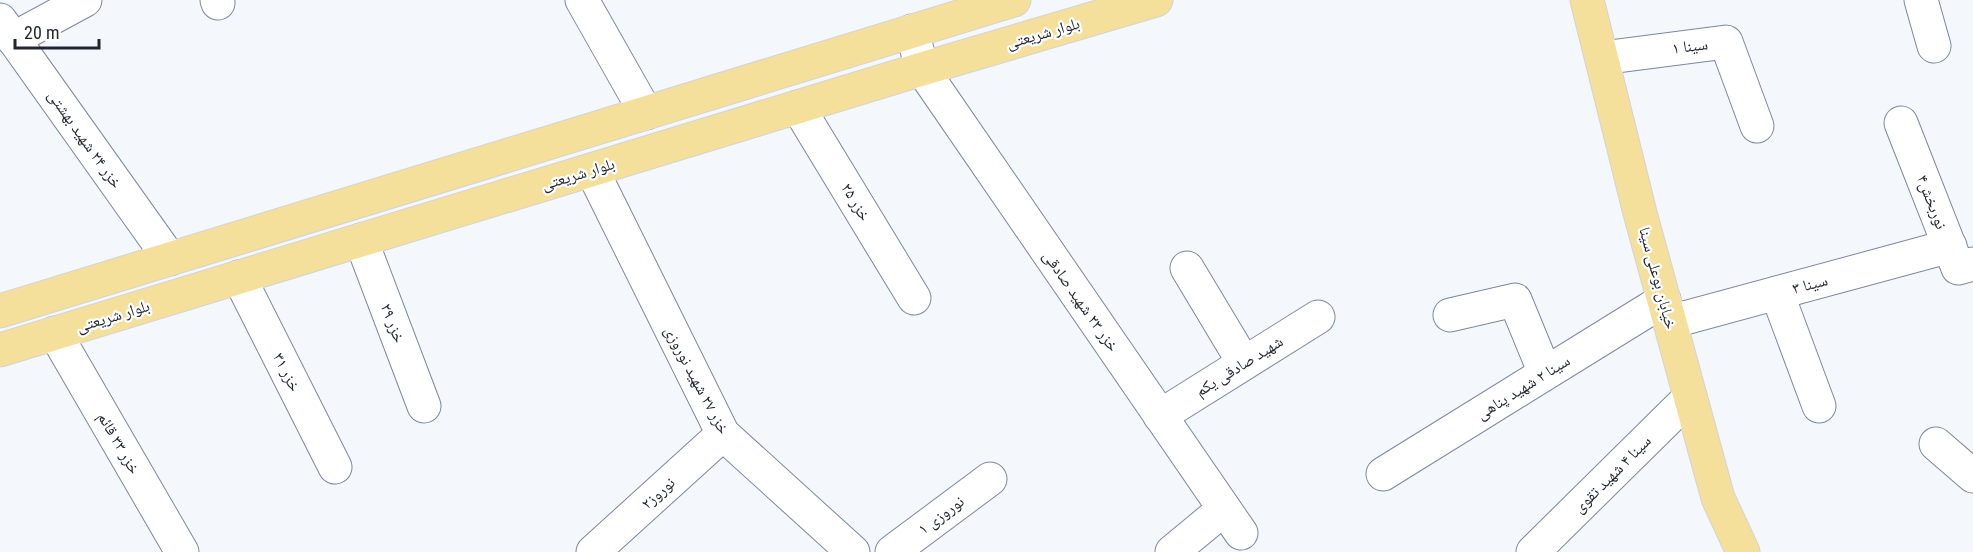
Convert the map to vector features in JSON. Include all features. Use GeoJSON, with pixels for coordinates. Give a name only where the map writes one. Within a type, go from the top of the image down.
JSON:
{"type":"FeatureCollection","features":[{"type":"Feature","properties":{"kind":"main road"},"geometry":{"type":"LineString","coordinates":[[0,311],[1014,0]]}},
{"type":"Feature","properties":{"kind":"main road","name":"بلوار شریعتی"},"geometry":{"type":"LineString","coordinates":[[0,350],[798,106],[1156,0]]}},
{"type":"Feature","properties":{"kind":"main road","name":"خیابان بوعلی سینا"},"geometry":{"type":"LineString","coordinates":[[1587,0],[1718,498],[1743,552]]}},
{"type":"Feature","properties":{"kind":"street"},"geometry":{"type":"LineString","coordinates":[[7,29],[85,0]]}},
{"type":"Feature","properties":{"kind":"street"},"geometry":{"type":"LineString","coordinates":[[582,0],[646,113]]}},
{"type":"Feature","properties":{"kind":"street"},"geometry":{"type":"LineString","coordinates":[[1921,0],[1934,46]]}},
{"type":"Feature","properties":{"kind":"street","name":"خزر ۲۴ شهید بهشتی"},"geometry":{"type":"LineString","coordinates":[[7,29],[170,259]]}},
{"type":"Feature","properties":{"kind":"street","name":"خزر ۲۳ شهید صادقی"},"geometry":{"type":"LineString","coordinates":[[912,32],[922,69],[1232,521],[1172,552]]}},
{"type":"Feature","properties":{"kind":"street","name":"سینا ۱"},"geometry":{"type":"LineString","coordinates":[[1602,57],[1726,42],[1757,126]]}},
{"type":"Feature","properties":{"kind":"street","name":"خزر ۲۵"},"geometry":{"type":"LineString","coordinates":[[798,106],[914,298]]}},
{"type":"Feature","properties":{"kind":"street","name":"نوربخش۴"},"geometry":{"type":"LineString","coordinates":[[1901,123],[1961,255]]}},
{"type":"Feature","properties":{"kind":"street","name":"خزر ۲۷ شهید نوروزی"},"geometry":{"type":"LineString","coordinates":[[592,170],[723,434],[853,552]]}},
{"type":"Feature","properties":{"kind":"street","name":"خزر ۲۹"},"geometry":{"type":"LineString","coordinates":[[361,240],[424,406]]}},
{"type":"Feature","properties":{"kind":"street","name":"سینا ۳"},"geometry":{"type":"LineString","coordinates":[[1667,311],[1777,293],[1961,255]]}},
{"type":"Feature","properties":{"kind":"street"},"geometry":{"type":"LineString","coordinates":[[1187,268],[1244,363]]}},
{"type":"Feature","properties":{"kind":"street","name":"خزر ۳۱"},"geometry":{"type":"LineString","coordinates":[[239,277],[335,466]]}},
{"type":"Feature","properties":{"kind":"street"},"geometry":{"type":"LineString","coordinates":[[1777,293],[1819,405]]}},
{"type":"Feature","properties":{"kind":"street"},"geometry":{"type":"LineString","coordinates":[[1450,315],[1515,300],[1545,373]]}},
{"type":"Feature","properties":{"kind":"street","name":"سینا ۲ شهید پناهی"},"geometry":{"type":"LineString","coordinates":[[1383,474],[1545,373],[1667,311]]}},
{"type":"Feature","properties":{"kind":"street","name":"شهید صادقی یکم"},"geometry":{"type":"LineString","coordinates":[[1160,416],[1318,317]]}},
{"type":"Feature","properties":{"kind":"street","name":"خزر ۳۳ قائم"},"geometry":{"type":"LineString","coordinates":[[55,333],[182,552]]}},
{"type":"Feature","properties":{"kind":"street","name":"سینا ۴ شهید تقوی"},"geometry":{"type":"LineString","coordinates":[[1533,552],[1690,397]]}},
{"type":"Feature","properties":{"kind":"street","name":"نوروز۲"},"geometry":{"type":"LineString","coordinates":[[594,552],[723,434]]}},
{"type":"Feature","properties":{"kind":"street"},"geometry":{"type":"LineString","coordinates":[[1936,444],[1973,476]]}},
{"type":"Feature","properties":{"kind":"street","name":"نوروزی ۱"},"geometry":{"type":"LineString","coordinates":[[892,552],[990,479]]}}]}
